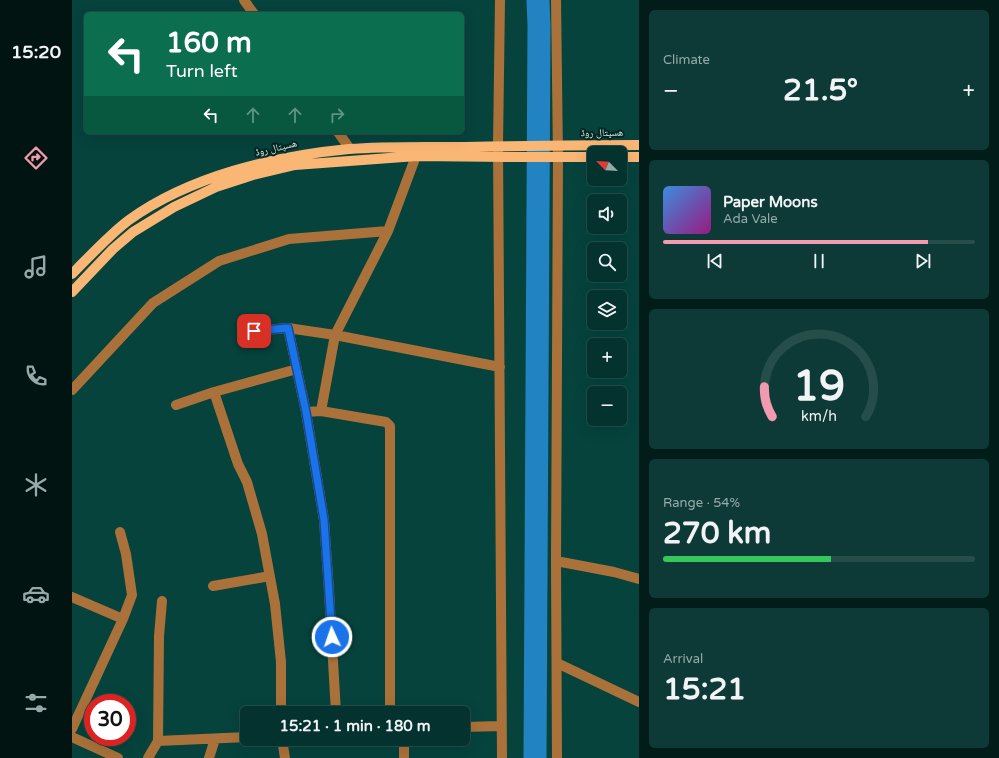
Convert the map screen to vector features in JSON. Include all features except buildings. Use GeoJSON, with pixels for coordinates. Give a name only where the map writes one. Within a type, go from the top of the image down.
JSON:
{"type":"FeatureCollection","features":[{"type":"Feature","properties":{"kind":"main road","name":"ھسپتال روڈ"},"geometry":{"type":"LineString","coordinates":[[72,292],[113,249],[133,232],[174,207],[216,188],[253,175],[295,165],[419,152],[502,146],[639,145]]}},
{"type":"Feature","properties":{"kind":"main road","name":"ھسپتال روڈ"},"geometry":{"type":"LineString","coordinates":[[72,274],[129,220],[160,201],[191,186],[228,173],[299,155],[350,149],[503,157],[587,157]]}},
{"type":"Feature","properties":{"kind":"main road"},"geometry":{"type":"LineString","coordinates":[[627,157],[639,157]]}},
{"type":"Feature","properties":{"kind":"street"},"geometry":{"type":"LineString","coordinates":[[244,0],[253,12]]}},
{"type":"Feature","properties":{"kind":"street"},"geometry":{"type":"LineString","coordinates":[[500,0],[503,157],[500,367],[502,758]]}},
{"type":"Feature","properties":{"kind":"street"},"geometry":{"type":"LineString","coordinates":[[556,0],[553,156],[557,758]]}},
{"type":"Feature","properties":{"kind":"street"},"geometry":{"type":"LineString","coordinates":[[339,134],[350,149]]}},
{"type":"Feature","properties":{"kind":"street"},"geometry":{"type":"LineString","coordinates":[[322,411],[335,335],[388,231],[419,152]]}},
{"type":"Feature","properties":{"kind":"street"},"geometry":{"type":"LineString","coordinates":[[72,390],[153,303],[219,261],[290,239],[388,231]]}},
{"type":"Feature","properties":{"kind":"street"},"geometry":{"type":"LineString","coordinates":[[254,331],[288,328],[335,335],[500,367]]}},
{"type":"Feature","properties":{"kind":"street"},"geometry":{"type":"LineString","coordinates":[[288,328],[306,412],[324,520],[336,706]]}},
{"type":"Feature","properties":{"kind":"street"},"geometry":{"type":"LineString","coordinates":[[176,405],[214,392],[297,369]]}},
{"type":"Feature","properties":{"kind":"street"},"geometry":{"type":"LineString","coordinates":[[214,392],[238,464],[248,482],[262,534],[275,604],[281,662],[281,706]]}},
{"type":"Feature","properties":{"kind":"street"},"geometry":{"type":"LineString","coordinates":[[306,412],[322,411],[386,422],[390,426],[390,706]]}},
{"type":"Feature","properties":{"kind":"street"},"geometry":{"type":"LineString","coordinates":[[72,728],[123,619],[132,594],[126,554],[120,532]]}},
{"type":"Feature","properties":{"kind":"street"},"geometry":{"type":"LineString","coordinates":[[556,561],[614,572],[639,579]]}},
{"type":"Feature","properties":{"kind":"street"},"geometry":{"type":"LineString","coordinates":[[212,586],[270,576]]}},
{"type":"Feature","properties":{"kind":"street"},"geometry":{"type":"LineString","coordinates":[[72,597],[123,619]]}},
{"type":"Feature","properties":{"kind":"street"},"geometry":{"type":"LineString","coordinates":[[148,758],[158,741],[162,601]]}},
{"type":"Feature","properties":{"kind":"street"},"geometry":{"type":"LineString","coordinates":[[557,664],[639,702]]}},
{"type":"Feature","properties":{"kind":"street"},"geometry":{"type":"LineString","coordinates":[[470,727],[501,726]]}},
{"type":"Feature","properties":{"kind":"street"},"geometry":{"type":"LineString","coordinates":[[72,737],[118,758]]}},
{"type":"Feature","properties":{"kind":"street"},"geometry":{"type":"LineString","coordinates":[[158,741],[240,737]]}},
{"type":"Feature","properties":{"kind":"street"},"geometry":{"type":"LineString","coordinates":[[209,758],[215,738]]}},
{"type":"Feature","properties":{"kind":"street"},"geometry":{"type":"LineString","coordinates":[[283,746],[285,758]]}},
{"type":"Feature","properties":{"kind":"street"},"geometry":{"type":"LineString","coordinates":[[404,746],[404,758]]}},
{"type":"Feature","properties":{"kind":"waterway"},"geometry":{"type":"LineString","coordinates":[[535,758],[538,0]]}},
{"type":"Feature","properties":{"kind":"route"},"geometry":{"type":"LineString","coordinates":[[254,331],[288,328],[306,412],[324,520],[332,637]]}}]}
